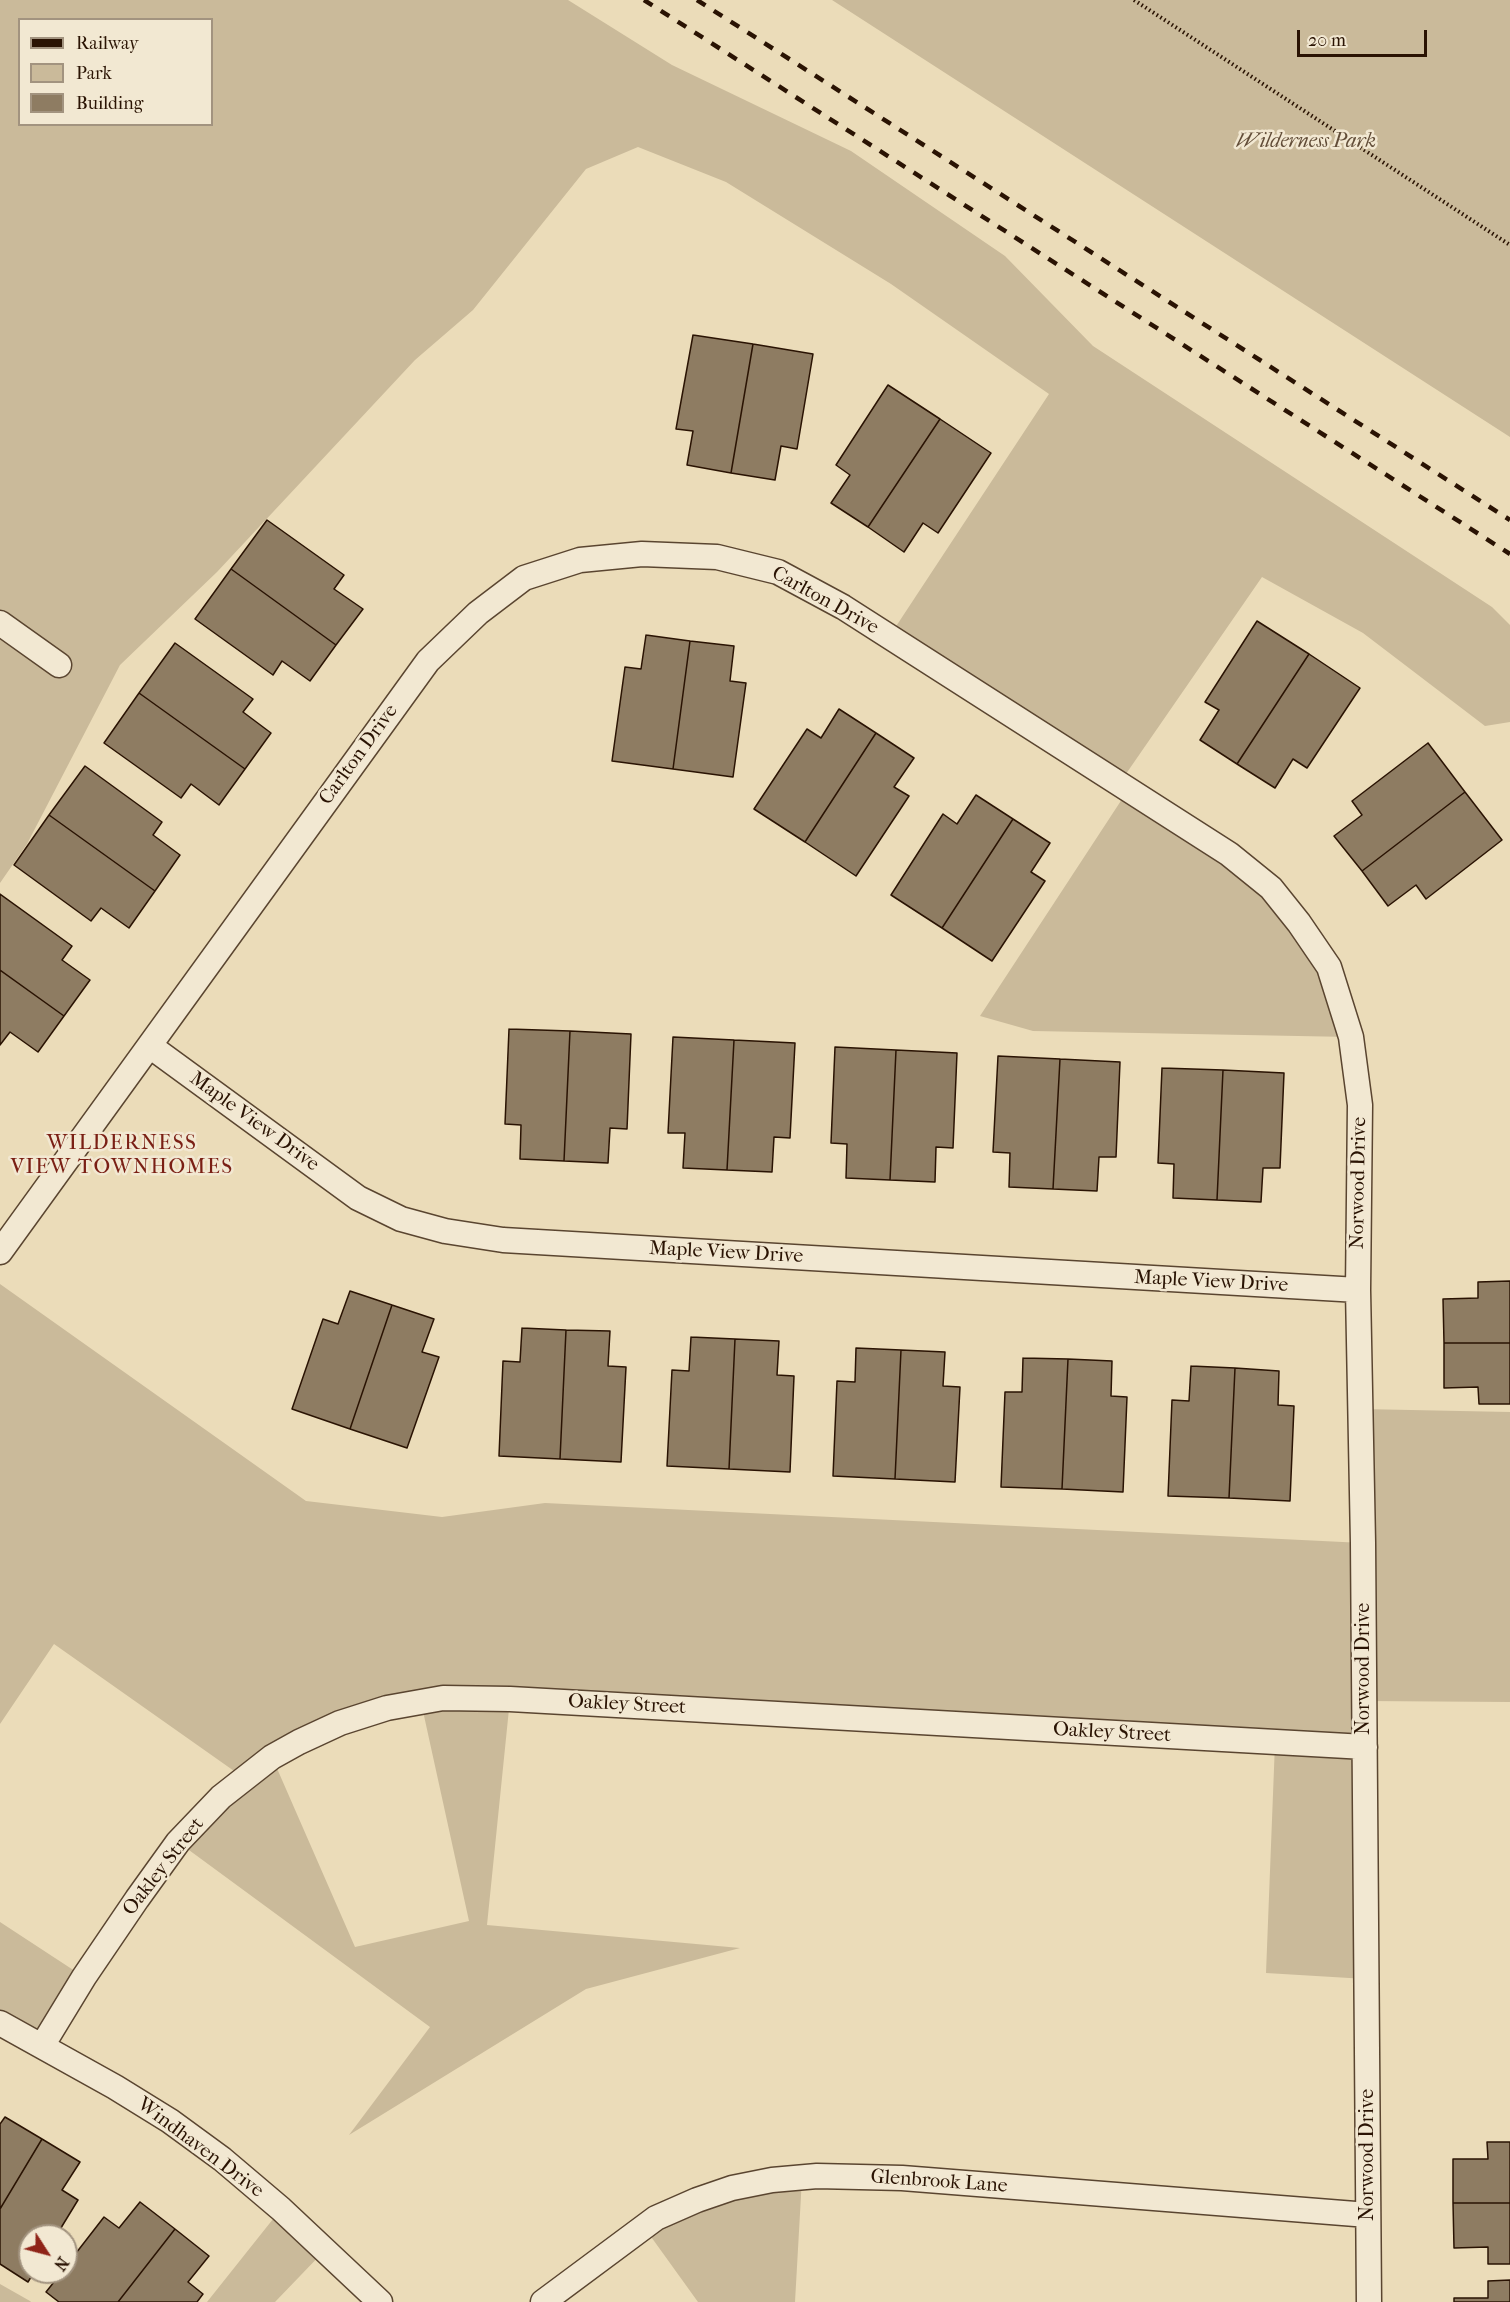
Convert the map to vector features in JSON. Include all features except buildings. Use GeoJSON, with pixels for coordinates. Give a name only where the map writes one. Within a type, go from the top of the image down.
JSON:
{"type":"FeatureCollection","features":[{"type":"Feature","properties":{"kind":"lane","name":"Carlton Drive"},"geometry":{"type":"LineString","coordinates":[[0,1252],[428,661],[478,613],[524,578],[580,560],[642,554],[717,557],[778,572],[843,607],[1228,854],[1271,888],[1299,923],[1329,967],[1351,1037]]}},
{"type":"Feature","properties":{"kind":"lane"},"geometry":{"type":"LineString","coordinates":[[0,623],[59,665]]}},
{"type":"Feature","properties":{"kind":"lane","name":"Norwood Drive"},"geometry":{"type":"LineString","coordinates":[[1351,1037],[1360,1105],[1358,1290],[1365,1747],[1369,2302]]}},
{"type":"Feature","properties":{"kind":"lane","name":"Maple View Drive"},"geometry":{"type":"LineString","coordinates":[[150,1046],[358,1198],[400,1219],[445,1231],[503,1240],[1358,1290]]}},
{"type":"Feature","properties":{"kind":"lane","name":"Oakley Street"},"geometry":{"type":"LineString","coordinates":[[42,2046],[84,1977],[137,1899],[178,1842],[221,1797],[272,1757],[298,1742],[340,1723],[387,1708],[443,1698],[510,1699],[1365,1747]]}},
{"type":"Feature","properties":{"kind":"lane","name":"Windhaven Drive"},"geometry":{"type":"LineString","coordinates":[[0,2023],[143,2104],[222,2159],[281,2209],[380,2302]]}},
{"type":"Feature","properties":{"kind":"lane","name":"Glenbrook Lane"},"geometry":{"type":"LineString","coordinates":[[543,2302],[656,2218],[732,2188],[772,2180],[817,2176],[902,2178],[1368,2215]]}},
{"type":"Feature","properties":{"kind":"path"},"geometry":{"type":"LineString","coordinates":[[1134,0],[1510,245]]}},
{"type":"Feature","properties":{"kind":"green space"},"geometry":{"type":"Polygon","coordinates":[[[0,0],[568,0],[672,65],[851,151],[1005,256],[1093,346],[1492,607],[1510,625],[1510,722],[1485,726],[1363,633],[1262,577],[1119,784],[889,637],[1049,394],[891,284],[726,182],[638,147],[586,169],[473,310],[415,360],[217,572],[120,665],[27,844],[0,883],[0,0]]]}},
{"type":"Feature","properties":{"kind":"green space","name":"Wilderness Park"},"geometry":{"type":"Polygon","coordinates":[[[832,0],[1510,0],[1510,437],[832,0]]]}},
{"type":"Feature","properties":{"kind":"green space"},"geometry":{"type":"Polygon","coordinates":[[[1128,790],[1299,923],[1351,1037],[1033,1031],[980,1016],[1128,790]]]}},
{"type":"Feature","properties":{"kind":"green space"},"geometry":{"type":"Polygon","coordinates":[[[0,1284],[306,1501],[442,1517],[545,1503],[1363,1543],[1361,1409],[1510,1412],[1510,1702],[1364,1701],[1366,1979],[1266,1973],[1275,1743],[510,1699],[487,1925],[740,1948],[586,1989],[349,2135],[430,2027],[178,1842],[244,1778],[54,1644],[0,1724],[0,1284]],[[421,1702],[272,1757],[355,1947],[469,1921],[421,1702]]]}},
{"type":"Feature","properties":{"kind":"green space"},"geometry":{"type":"Polygon","coordinates":[[[0,1922],[84,1977],[42,2046],[0,2023],[0,1922]]]}},
{"type":"Feature","properties":{"kind":"green space"},"geometry":{"type":"Polygon","coordinates":[[[802,2178],[795,2302],[698,2302],[644,2227],[802,2178]]]}},
{"type":"Feature","properties":{"kind":"green space"},"geometry":{"type":"Polygon","coordinates":[[[281,2209],[325,2250],[275,2302],[207,2302],[281,2209]]]}},
{"type":"Feature","properties":{"kind":"green space"},"geometry":{"type":"Polygon","coordinates":[[[0,2284],[30,2301],[31,2302],[0,2302],[0,2284]]]}},
{"type":"Feature","properties":{"kind":"railway"},"geometry":{"type":"LineString","coordinates":[[644,0],[1510,554]]}},
{"type":"Feature","properties":{"kind":"railway"},"geometry":{"type":"LineString","coordinates":[[697,0],[1510,520]]}},
{"type":"Feature","properties":{"kind":"district","name":"WILDERNESS VIEW TOWNHOMES"},"geometry":{"type":"Point","coordinates":[122,1156]}}]}
